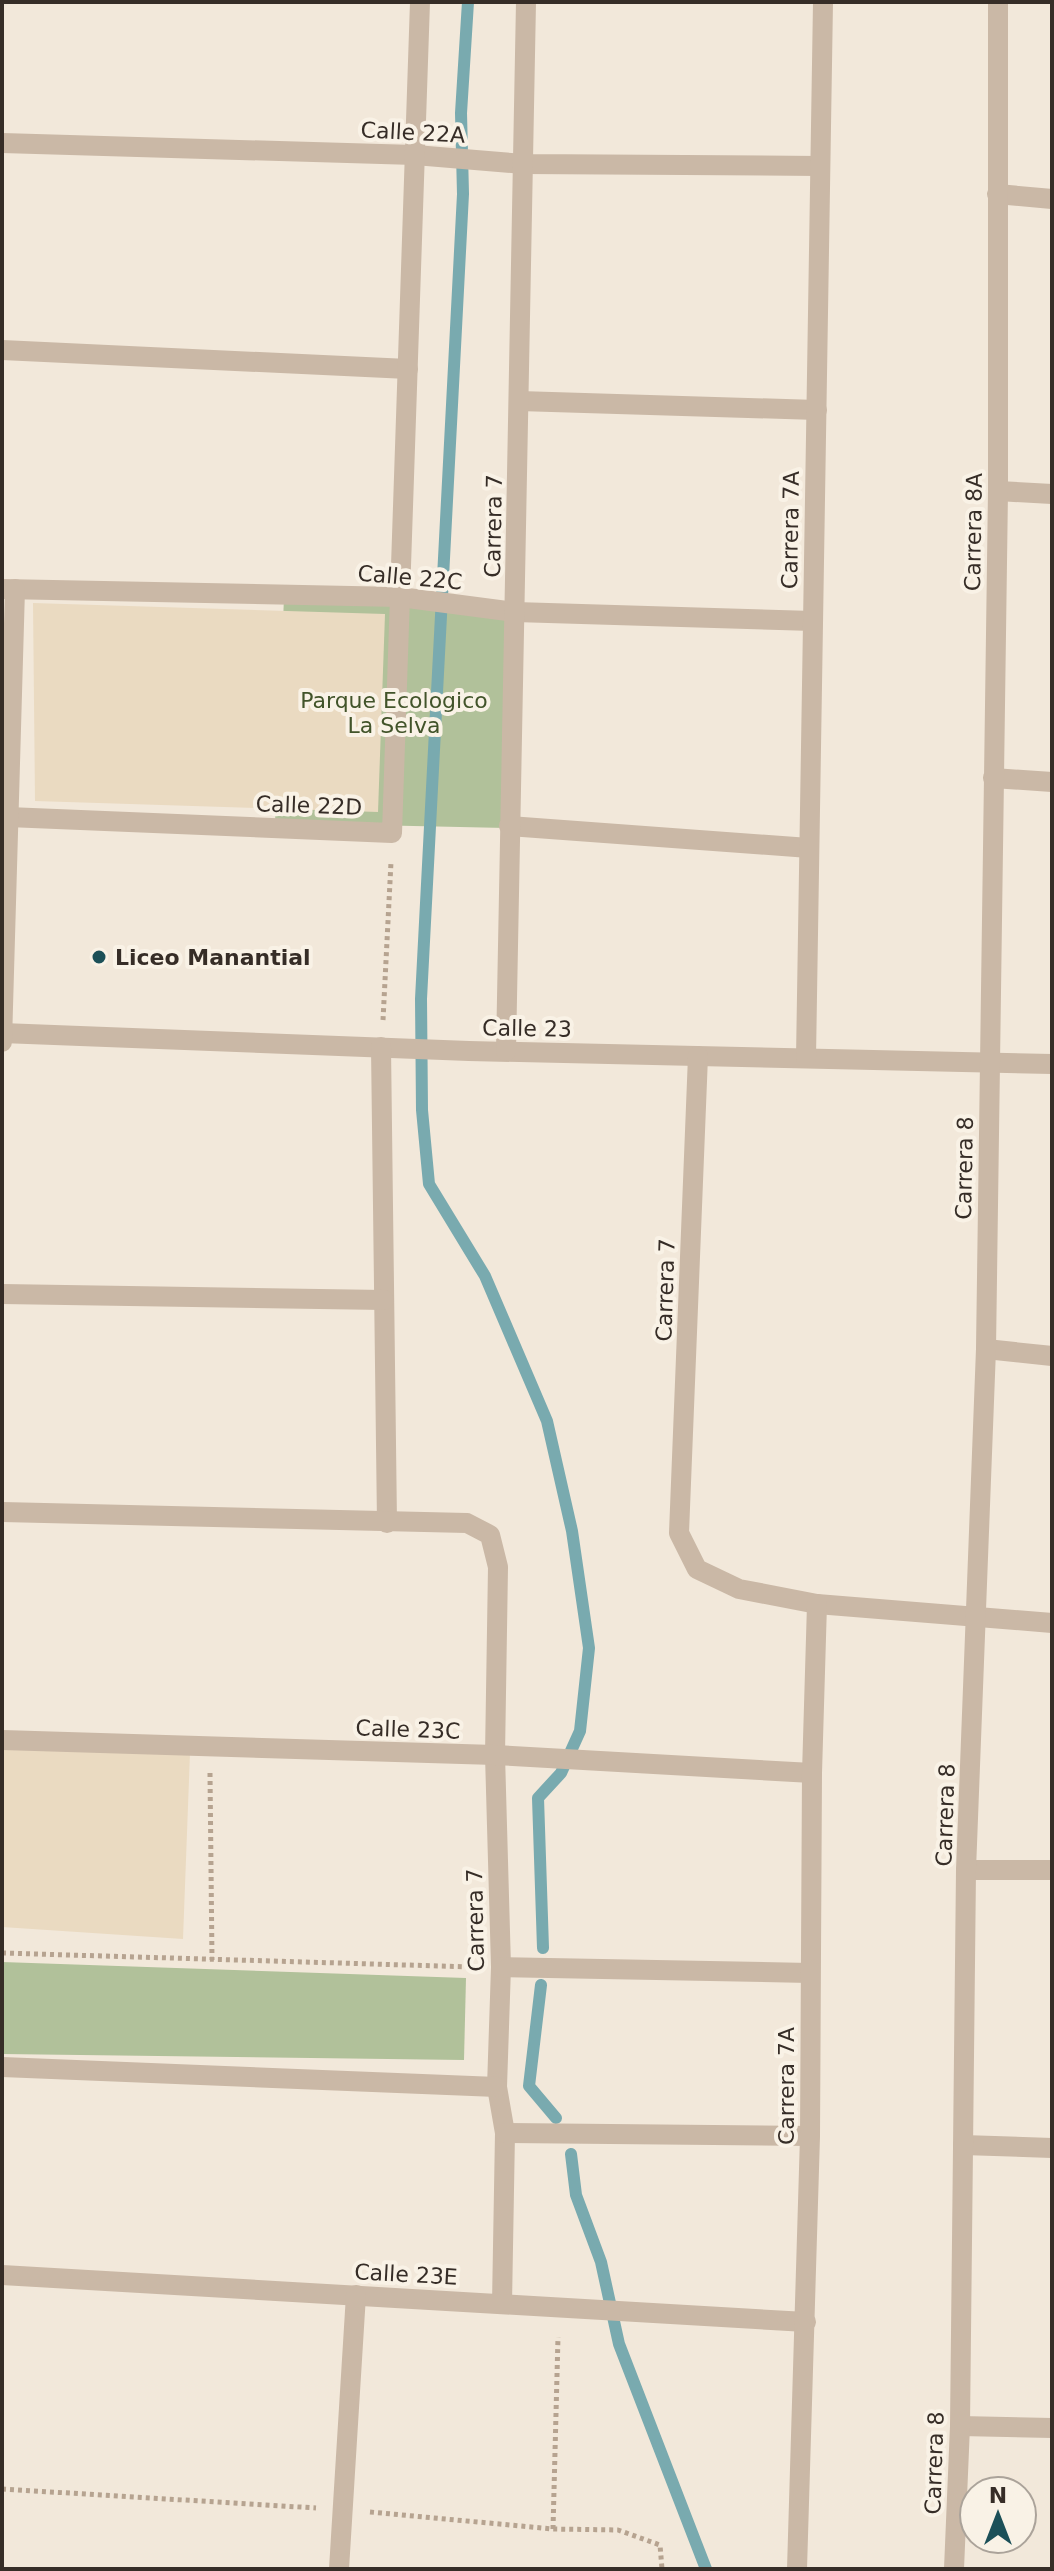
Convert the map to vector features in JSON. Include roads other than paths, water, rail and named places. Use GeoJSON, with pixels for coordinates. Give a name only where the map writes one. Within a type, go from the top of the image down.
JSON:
{"type":"FeatureCollection","features":[{"type":"Feature","properties":{"kind":"street"},"geometry":{"type":"LineString","coordinates":[[400,597],[408,369],[423,155],[420,2]]}},
{"type":"Feature","properties":{"kind":"street","name":"Carrera 7"},"geometry":{"type":"LineString","coordinates":[[506,1051],[526,2]]}},
{"type":"Feature","properties":{"kind":"street","name":"Carrera 7A"},"geometry":{"type":"LineString","coordinates":[[806,1058],[823,2]]}},
{"type":"Feature","properties":{"kind":"street","name":"Carrera 8A"},"geometry":{"type":"LineString","coordinates":[[989,1062],[998,491],[998,2]]}},
{"type":"Feature","properties":{"kind":"street","name":"Calle 22A"},"geometry":{"type":"LineString","coordinates":[[2,143],[423,155],[524,164],[820,166]]}},
{"type":"Feature","properties":{"kind":"street"},"geometry":{"type":"LineString","coordinates":[[997,194],[1052,199]]}},
{"type":"Feature","properties":{"kind":"street"},"geometry":{"type":"LineString","coordinates":[[2,350],[408,369]]}},
{"type":"Feature","properties":{"kind":"street"},"geometry":{"type":"LineString","coordinates":[[519,401],[817,410]]}},
{"type":"Feature","properties":{"kind":"street"},"geometry":{"type":"LineString","coordinates":[[998,491],[1052,494]]}},
{"type":"Feature","properties":{"kind":"street"},"geometry":{"type":"LineString","coordinates":[[2,1042],[8,817],[8,589]]}},
{"type":"Feature","properties":{"kind":"street","name":"Calle 22C"},"geometry":{"type":"LineString","coordinates":[[8,589],[400,597],[515,612],[813,621]]}},
{"type":"Feature","properties":{"kind":"street","name":"Calle 22D"},"geometry":{"type":"LineString","coordinates":[[8,817],[392,833],[400,597]]}},
{"type":"Feature","properties":{"kind":"street"},"geometry":{"type":"LineString","coordinates":[[993,778],[1052,782]]}},
{"type":"Feature","properties":{"kind":"street"},"geometry":{"type":"LineString","coordinates":[[509,826],[809,848]]}},
{"type":"Feature","properties":{"kind":"street","name":"Calle 23"},"geometry":{"type":"LineString","coordinates":[[2,1033],[469,1051],[1052,1064]]}},
{"type":"Feature","properties":{"kind":"street"},"geometry":{"type":"LineString","coordinates":[[2,1512],[387,1523],[384,1300],[389,1047]]}},
{"type":"Feature","properties":{"kind":"street","name":"Carrera 7"},"geometry":{"type":"LineString","coordinates":[[698,1056],[679,1533],[697,1569],[739,1589],[817,1604]]}},
{"type":"Feature","properties":{"kind":"street","name":"Carrera 8"},"geometry":{"type":"LineString","coordinates":[[954,2569],[960,2426],[966,1870],[986,1349],[989,1062]]}},
{"type":"Feature","properties":{"kind":"street"},"geometry":{"type":"LineString","coordinates":[[2,1294],[384,1300]]}},
{"type":"Feature","properties":{"kind":"street"},"geometry":{"type":"LineString","coordinates":[[986,1349],[1052,1356]]}},
{"type":"Feature","properties":{"kind":"street","name":"Carrera 7"},"geometry":{"type":"LineString","coordinates":[[387,1523],[467,1523],[490,1535],[498,1567],[495,1755],[501,1967],[497,2087],[505,2133],[502,2304]]}},
{"type":"Feature","properties":{"kind":"street"},"geometry":{"type":"LineString","coordinates":[[817,1604],[1052,1623]]}},
{"type":"Feature","properties":{"kind":"street","name":"Carrera 7A"},"geometry":{"type":"LineString","coordinates":[[797,2569],[810,2136],[812,1773],[817,1604]]}},
{"type":"Feature","properties":{"kind":"street","name":"Calle 23C"},"geometry":{"type":"LineString","coordinates":[[2,1740],[495,1755],[812,1773]]}},
{"type":"Feature","properties":{"kind":"street"},"geometry":{"type":"LineString","coordinates":[[966,1870],[1052,1870]]}},
{"type":"Feature","properties":{"kind":"street"},"geometry":{"type":"LineString","coordinates":[[501,1967],[810,1973]]}},
{"type":"Feature","properties":{"kind":"street"},"geometry":{"type":"LineString","coordinates":[[2,2067],[497,2087]]}},
{"type":"Feature","properties":{"kind":"street"},"geometry":{"type":"LineString","coordinates":[[505,2133],[810,2136]]}},
{"type":"Feature","properties":{"kind":"street"},"geometry":{"type":"LineString","coordinates":[[963,2145],[1052,2148]]}},
{"type":"Feature","properties":{"kind":"street","name":"Calle 23E"},"geometry":{"type":"LineString","coordinates":[[2,2275],[806,2322]]}},
{"type":"Feature","properties":{"kind":"street"},"geometry":{"type":"LineString","coordinates":[[339,2569],[356,2295]]}},
{"type":"Feature","properties":{"kind":"street"},"geometry":{"type":"LineString","coordinates":[[960,2426],[1052,2428]]}},
{"type":"Feature","properties":{"kind":"waterway"},"geometry":{"type":"LineString","coordinates":[[468,2],[461,113],[463,194],[421,999],[422,1110],[429,1184],[485,1276],[547,1421],[572,1531],[589,1648],[580,1731],[561,1773],[538,1798],[543,1948]]}},
{"type":"Feature","properties":{"kind":"waterway"},"geometry":{"type":"LineString","coordinates":[[541,1985],[529,2086],[556,2118]]}},
{"type":"Feature","properties":{"kind":"waterway"},"geometry":{"type":"LineString","coordinates":[[571,2154],[576,2195],[601,2262],[619,2344],[706,2569]]}},
{"type":"Feature","properties":{"kind":"place","name":"Liceo Manantial"},"geometry":{"type":"Point","coordinates":[99,957]}},
{"type":"Feature","properties":{"kind":"park label","name":"Parque Ecologico La Selva"},"geometry":{"type":"Point","coordinates":[394,712]}}]}
